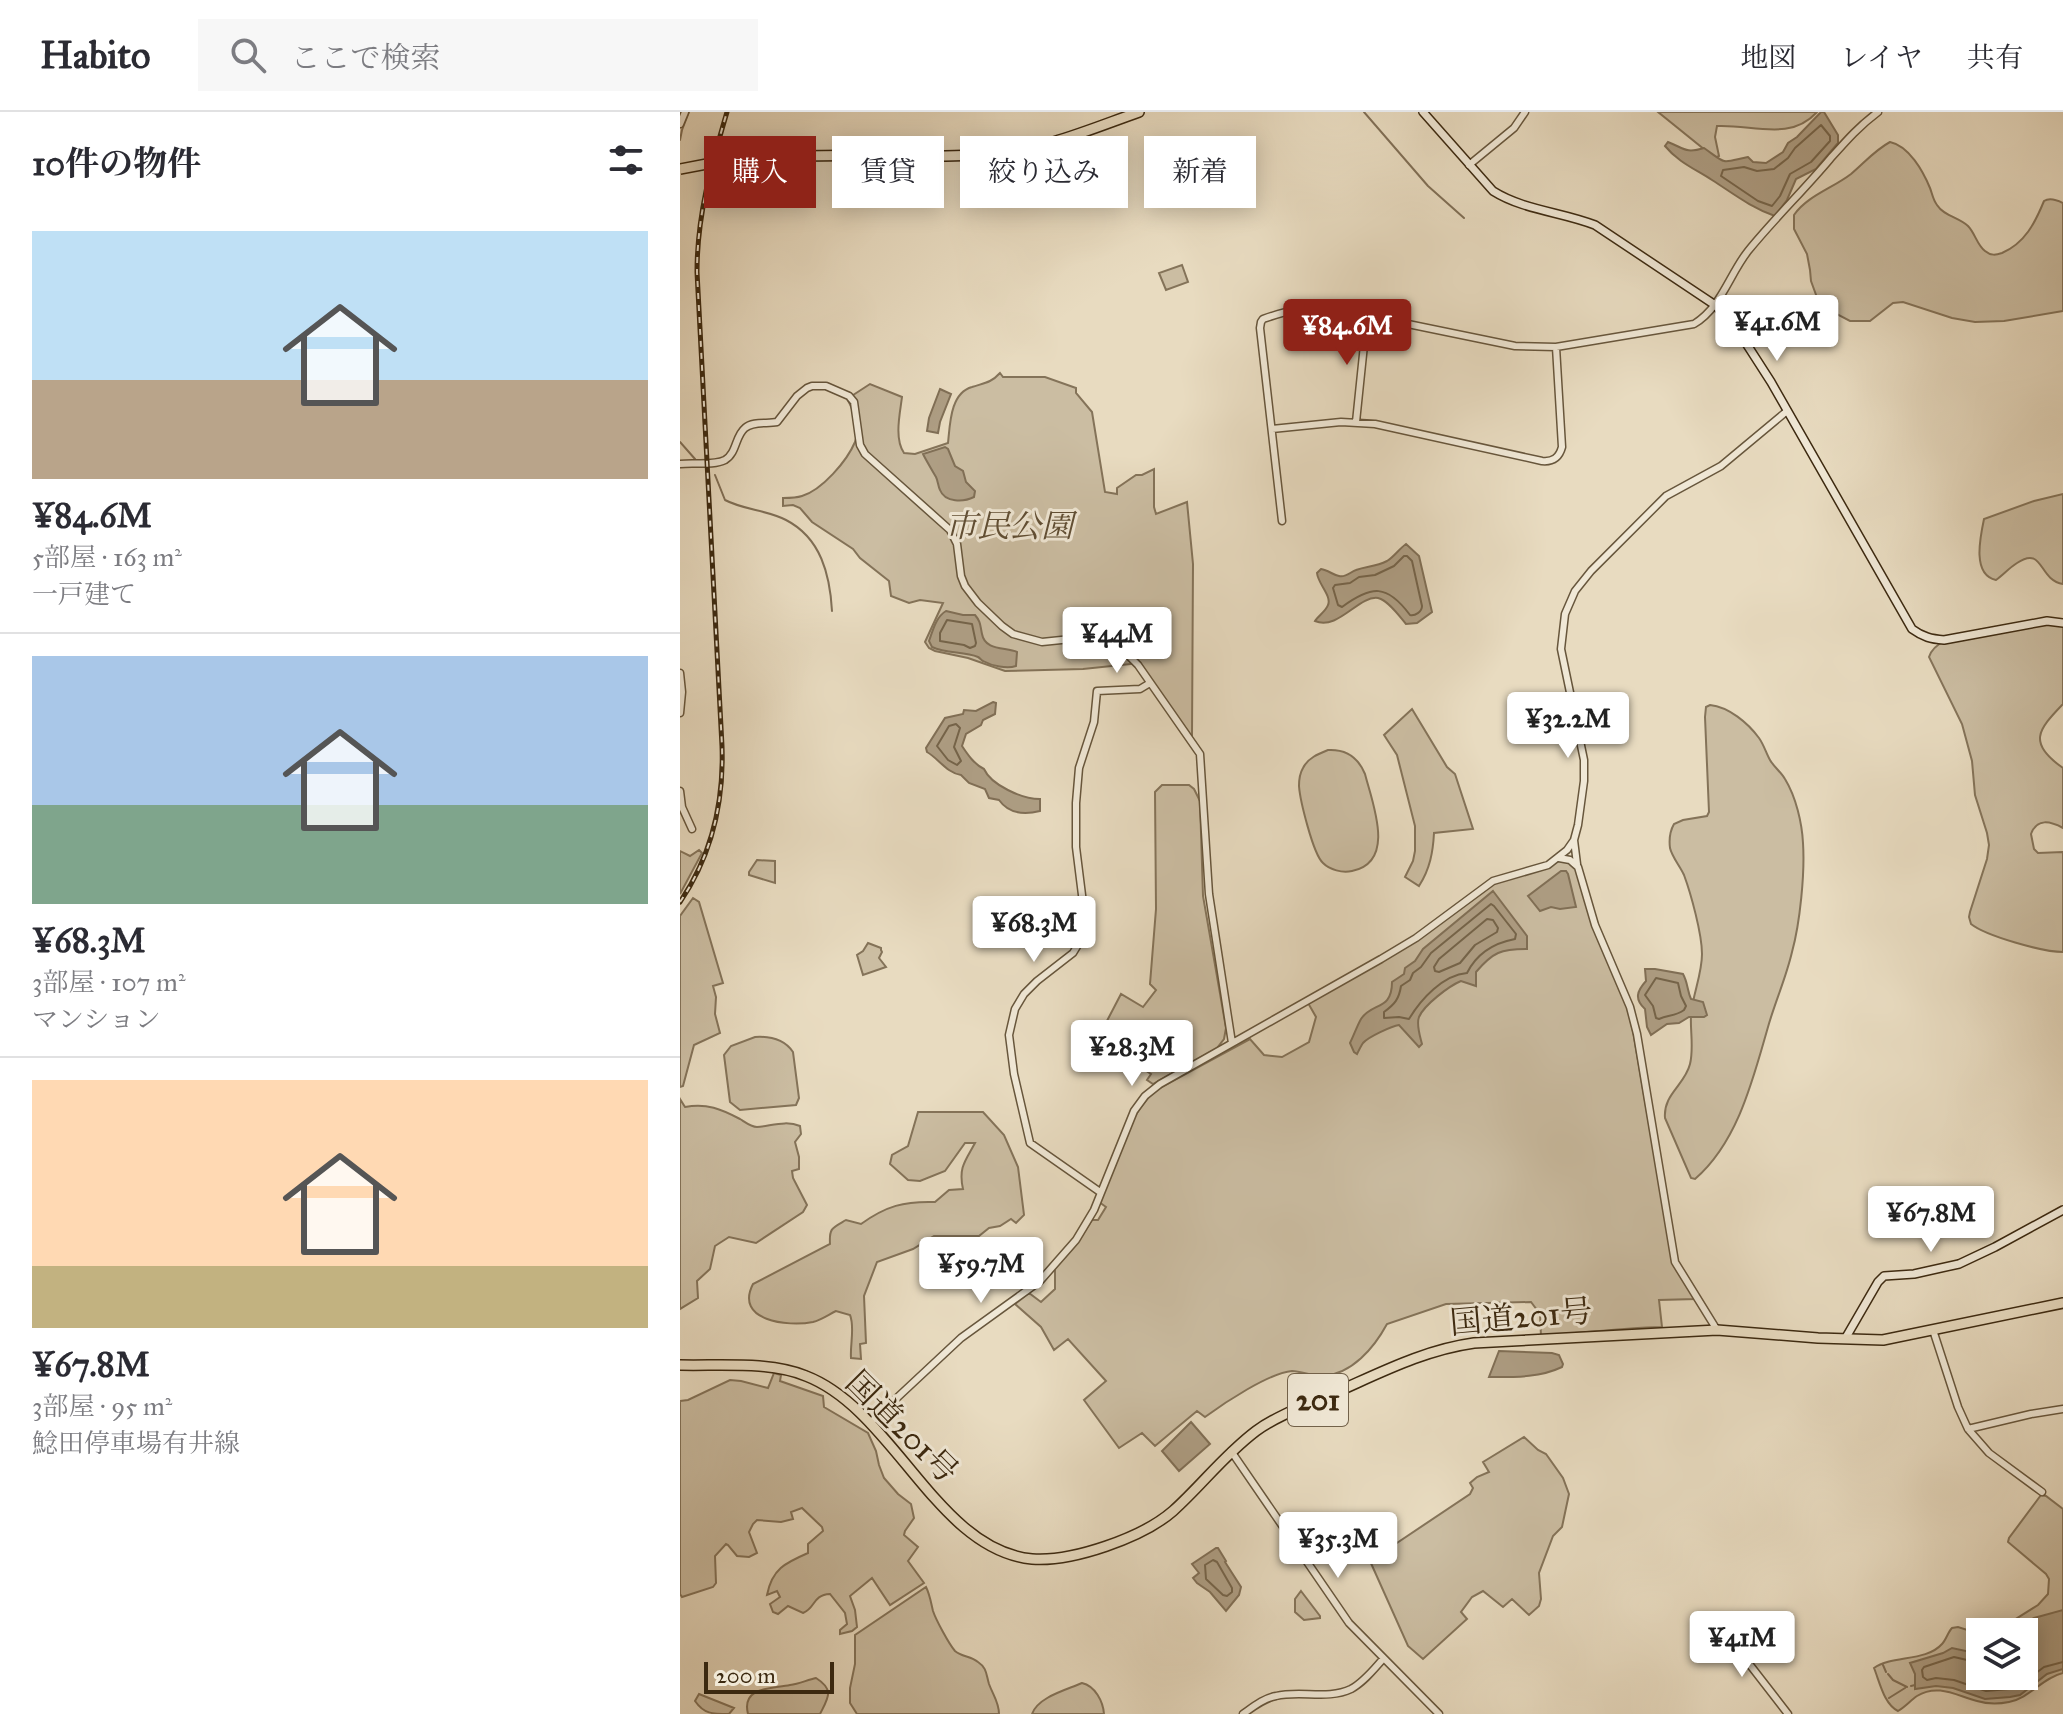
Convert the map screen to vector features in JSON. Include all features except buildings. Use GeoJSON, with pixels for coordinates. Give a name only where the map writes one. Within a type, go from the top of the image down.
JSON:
{"type":"FeatureCollection","features":[{"type":"Feature","properties":{"kind":"highway"},"geometry":{"type":"LineString","coordinates":[[944,151],[1024,144],[1125,112]]}},
{"type":"Feature","properties":{"kind":"highway"},"geometry":{"type":"LineString","coordinates":[[944,154],[1017,151],[1139,112]]}},
{"type":"Feature","properties":{"kind":"highway"},"geometry":{"type":"LineString","coordinates":[[680,167],[732,157],[832,153]]}},
{"type":"Feature","properties":{"kind":"highway","name":"国道201号"},"geometry":{"type":"LineString","coordinates":[[680,1365],[786,1369],[826,1385],[870,1423],[967,1530],[985,1543],[1011,1555],[1054,1559],[1092,1551],[1149,1528],[1175,1509],[1231,1451],[1259,1429],[1415,1358],[1456,1346],[1717,1330],[1883,1340],[2063,1303]]}},
{"type":"Feature","properties":{"kind":"main road"},"geometry":{"type":"LineString","coordinates":[[1423,112],[1493,191],[1503,198],[1595,225],[1715,305],[1735,326],[1912,629],[1931,639],[1944,640],[2047,621],[2063,623]]}},
{"type":"Feature","properties":{"kind":"main road"},"geometry":{"type":"LineString","coordinates":[[1845,1339],[1884,1276],[1959,1264],[2063,1210]]}},
{"type":"Feature","properties":{"kind":"street"},"geometry":{"type":"LineString","coordinates":[[680,124],[685,112]]}},
{"type":"Feature","properties":{"kind":"street"},"geometry":{"type":"LineString","coordinates":[[1469,165],[1514,128],[1525,112]]}},
{"type":"Feature","properties":{"kind":"street"},"geometry":{"type":"LineString","coordinates":[[1282,521],[1261,322],[1280,313],[1307,307],[1330,308],[1515,346],[1556,347],[1687,326],[1701,320],[1715,305],[1746,254],[1771,224],[1845,140],[1878,112]]}},
{"type":"Feature","properties":{"kind":"street"},"geometry":{"type":"LineString","coordinates":[[1356,422],[1367,316]]}},
{"type":"Feature","properties":{"kind":"street"},"geometry":{"type":"LineString","coordinates":[[1272,429],[1356,422],[1542,461],[1553,460],[1562,447],[1556,347]]}},
{"type":"Feature","properties":{"kind":"street"},"geometry":{"type":"LineString","coordinates":[[680,464],[727,459],[744,428],[752,424],[777,422],[797,396],[812,386],[826,386],[849,396],[854,402],[860,445],[865,454],[953,534],[965,586],[995,620],[1013,634],[1042,642],[1092,638],[1106,640],[1131,657],[1200,754],[1209,894],[1232,1043]]}},
{"type":"Feature","properties":{"kind":"street"},"geometry":{"type":"LineString","coordinates":[[1717,1330],[1675,1262],[1637,1034],[1630,1007],[1595,925],[1578,867],[1574,840],[1584,781],[1584,760],[1561,649],[1562,626],[1570,601],[1591,571],[1666,496],[1721,466],[1787,411]]}},
{"type":"Feature","properties":{"kind":"street"},"geometry":{"type":"LineString","coordinates":[[680,673],[680,713]]}},
{"type":"Feature","properties":{"kind":"street"},"geometry":{"type":"LineString","coordinates":[[1100,1192],[1030,1143],[1014,1074],[1009,1035],[1015,1009],[1024,994],[1073,953],[1084,935],[1085,919],[1076,847],[1076,803],[1079,768],[1094,722],[1097,691],[1137,690],[1150,683]]}},
{"type":"Feature","properties":{"kind":"street"},"geometry":{"type":"LineString","coordinates":[[680,791],[682,807],[692,829]]}},
{"type":"Feature","properties":{"kind":"street"},"geometry":{"type":"LineString","coordinates":[[870,1423],[961,1338],[1040,1281],[1076,1240],[1087,1225],[1125,1128],[1145,1096],[1160,1084],[1416,938],[1493,881],[1540,869],[1559,858],[1574,840]]}},
{"type":"Feature","properties":{"kind":"street"},"geometry":{"type":"LineString","coordinates":[[1559,858],[1570,860],[1578,867]]}},
{"type":"Feature","properties":{"kind":"street"},"geometry":{"type":"LineString","coordinates":[[1933,1330],[1968,1429],[1989,1453],[2042,1492]]}},
{"type":"Feature","properties":{"kind":"street"},"geometry":{"type":"LineString","coordinates":[[1968,1429],[2063,1409]]}},
{"type":"Feature","properties":{"kind":"street"},"geometry":{"type":"LineString","coordinates":[[1231,1451],[1349,1623],[1439,1714]]}},
{"type":"Feature","properties":{"kind":"street"},"geometry":{"type":"LineString","coordinates":[[1719,1625],[1788,1714]]}},
{"type":"Feature","properties":{"kind":"street"},"geometry":{"type":"LineString","coordinates":[[1243,1714],[1276,1696],[1347,1690],[1357,1685],[1383,1659]]}},
{"type":"Feature","properties":{"kind":"green space"},"geometry":{"type":"Polygon","coordinates":[[[1658,112],[1817,112],[1795,127],[1783,129],[1717,126],[1715,137],[1719,156],[1715,158],[1658,112]]]}},
{"type":"Feature","properties":{"kind":"green space"},"geometry":{"type":"Polygon","coordinates":[[[1890,142],[1903,148],[1914,160],[1940,209],[1968,226],[1989,254],[2002,253],[2023,238],[2044,201],[2051,199],[2063,203],[2063,311],[2004,321],[1975,322],[1903,302],[1893,303],[1870,321],[1850,321],[1819,303],[1811,281],[1807,254],[1794,229],[1794,215],[1799,208],[1851,174],[1890,142]]]}},
{"type":"Feature","properties":{"kind":"green space"},"geometry":{"type":"Polygon","coordinates":[[[1182,265],[1188,282],[1166,290],[1159,273],[1182,265]]]}},
{"type":"Feature","properties":{"kind":"green space","name":"市民公園"},"geometry":{"type":"Polygon","coordinates":[[[1000,373],[1003,377],[1045,377],[1076,388],[1076,393],[1092,412],[1105,492],[1117,494],[1117,488],[1136,475],[1154,469],[1156,514],[1187,502],[1193,564],[1192,735],[1189,735],[1140,663],[1083,669],[1005,671],[929,648],[925,642],[943,603],[920,600],[909,603],[891,596],[889,581],[853,549],[812,522],[800,508],[783,506],[783,498],[802,496],[818,488],[846,458],[857,432],[847,399],[870,384],[902,397],[899,441],[904,453],[915,454],[948,443],[952,410],[959,396],[1000,373]]]}},
{"type":"Feature","properties":{"kind":"green space"},"geometry":{"type":"Polygon","coordinates":[[[2063,494],[2063,584],[2049,576],[2032,558],[2017,563],[1996,580],[1988,577],[1983,571],[1980,555],[1984,519],[2063,494]]]}},
{"type":"Feature","properties":{"kind":"green space"},"geometry":{"type":"Polygon","coordinates":[[[2063,623],[2063,704],[2047,721],[2040,736],[2044,751],[2063,768],[2063,828],[2044,822],[2037,825],[2031,834],[2038,853],[2063,852],[2063,952],[2015,942],[1971,924],[1970,912],[1989,845],[1975,795],[1972,761],[1962,724],[1929,657],[1936,646],[1968,632],[2063,623]]]}},
{"type":"Feature","properties":{"kind":"green space"},"geometry":{"type":"Polygon","coordinates":[[[1710,705],[1731,712],[1749,727],[1785,779],[1800,819],[1803,869],[1800,913],[1792,952],[1750,1088],[1722,1147],[1695,1179],[1691,1178],[1665,1118],[1667,1102],[1690,1064],[1691,1014],[1702,954],[1690,893],[1670,842],[1674,824],[1707,816],[1709,812],[1705,717],[1706,707],[1710,705]]]}},
{"type":"Feature","properties":{"kind":"green space"},"geometry":{"type":"Polygon","coordinates":[[[1412,709],[1447,767],[1455,774],[1473,829],[1434,833],[1430,860],[1419,886],[1405,877],[1415,851],[1415,826],[1397,755],[1384,735],[1412,709]]]}},
{"type":"Feature","properties":{"kind":"green space"},"geometry":{"type":"Polygon","coordinates":[[[1328,750],[1351,755],[1359,763],[1376,815],[1378,844],[1374,856],[1366,865],[1352,871],[1336,870],[1319,858],[1302,803],[1299,786],[1302,770],[1310,759],[1328,750]]]}},
{"type":"Feature","properties":{"kind":"green space"},"geometry":{"type":"Polygon","coordinates":[[[1162,785],[1189,785],[1200,801],[1203,896],[1226,1028],[1224,1039],[1217,1048],[1153,1084],[1147,1080],[1151,1074],[1097,1040],[1121,994],[1143,1007],[1156,990],[1150,984],[1156,909],[1155,792],[1162,785]]]}},
{"type":"Feature","properties":{"kind":"green space"},"geometry":{"type":"Polygon","coordinates":[[[699,850],[702,853],[680,894],[680,851],[690,856],[699,850]]]}},
{"type":"Feature","properties":{"kind":"green space"},"geometry":{"type":"Polygon","coordinates":[[[757,860],[775,861],[775,883],[749,875],[757,860]]]}},
{"type":"Feature","properties":{"kind":"green space"},"geometry":{"type":"Polygon","coordinates":[[[1558,860],[1569,862],[1576,868],[1592,925],[1627,1007],[1673,1264],[1695,1299],[1659,1300],[1662,1327],[1541,1336],[1540,1314],[1531,1302],[1446,1304],[1387,1324],[1361,1358],[1334,1374],[1282,1373],[1247,1390],[1205,1417],[1197,1411],[1155,1446],[1142,1433],[1119,1448],[1084,1400],[1106,1381],[1068,1339],[1054,1350],[1041,1327],[1015,1304],[1029,1293],[1041,1302],[1055,1289],[1055,1268],[1092,1220],[1098,1220],[1106,1207],[1099,1202],[1122,1142],[1137,1113],[1156,1090],[1250,1039],[1264,1055],[1282,1057],[1309,1042],[1316,1017],[1308,1003],[1385,960],[1492,885],[1542,869],[1558,860]]]}},
{"type":"Feature","properties":{"kind":"green space"},"geometry":{"type":"Polygon","coordinates":[[[693,898],[699,902],[723,983],[713,986],[720,1033],[694,1045],[683,1086],[680,1087],[680,916],[693,898]]]}},
{"type":"Feature","properties":{"kind":"green space"},"geometry":{"type":"Polygon","coordinates":[[[868,943],[881,948],[879,958],[886,967],[863,975],[857,955],[868,943]]]}},
{"type":"Feature","properties":{"kind":"green space"},"geometry":{"type":"Polygon","coordinates":[[[755,1037],[776,1039],[793,1052],[799,1098],[796,1105],[740,1110],[730,1102],[724,1055],[731,1046],[755,1037]]]}},
{"type":"Feature","properties":{"kind":"green space"},"geometry":{"type":"Polygon","coordinates":[[[680,1099],[685,1107],[714,1108],[755,1127],[784,1123],[800,1126],[801,1134],[795,1142],[799,1169],[792,1171],[807,1205],[803,1212],[756,1243],[729,1237],[715,1246],[710,1269],[697,1281],[698,1298],[680,1309],[680,1099]]]}},
{"type":"Feature","properties":{"kind":"green space"},"geometry":{"type":"Polygon","coordinates":[[[918,1112],[983,1112],[1004,1135],[1018,1167],[1024,1215],[1016,1223],[1011,1219],[979,1236],[934,1236],[913,1249],[877,1262],[864,1296],[866,1343],[860,1344],[861,1359],[851,1358],[850,1315],[836,1311],[813,1322],[790,1323],[766,1319],[757,1314],[749,1296],[753,1284],[830,1244],[831,1231],[837,1225],[846,1220],[861,1224],[896,1206],[935,1202],[949,1190],[963,1189],[962,1169],[975,1143],[965,1143],[945,1171],[920,1181],[908,1180],[890,1164],[892,1155],[908,1146],[918,1112]]]}},
{"type":"Feature","properties":{"kind":"green space"},"geometry":{"type":"Polygon","coordinates":[[[774,1373],[781,1375],[780,1381],[823,1396],[824,1407],[868,1433],[884,1478],[911,1504],[914,1518],[904,1535],[918,1547],[908,1561],[924,1583],[890,1605],[872,1578],[850,1596],[857,1627],[852,1631],[840,1634],[847,1624],[845,1613],[830,1594],[817,1599],[803,1613],[788,1606],[778,1614],[773,1612],[770,1604],[780,1597],[777,1591],[767,1595],[772,1579],[786,1564],[808,1553],[808,1544],[823,1531],[802,1508],[791,1512],[793,1519],[781,1522],[757,1520],[749,1532],[757,1553],[749,1557],[737,1556],[726,1544],[715,1556],[716,1583],[713,1587],[682,1597],[680,1594],[680,1401],[730,1380],[768,1388],[774,1373]]]}},
{"type":"Feature","properties":{"kind":"green space"},"geometry":{"type":"Polygon","coordinates":[[[1524,1437],[1546,1454],[1563,1478],[1569,1494],[1562,1527],[1553,1536],[1539,1573],[1539,1606],[1529,1615],[1512,1599],[1503,1607],[1483,1591],[1472,1597],[1461,1612],[1467,1619],[1423,1659],[1408,1646],[1370,1561],[1470,1494],[1473,1488],[1470,1483],[1489,1472],[1483,1462],[1524,1437]]]}},
{"type":"Feature","properties":{"kind":"green space"},"geometry":{"type":"Polygon","coordinates":[[[2041,1495],[2063,1509],[2063,1673],[2038,1686],[2038,1618],[2017,1618],[2038,1605],[2048,1594],[2049,1579],[2008,1542],[2041,1495]]]}},
{"type":"Feature","properties":{"kind":"green space"},"geometry":{"type":"Polygon","coordinates":[[[926,1587],[935,1615],[952,1648],[985,1669],[999,1714],[857,1714],[850,1703],[855,1635],[926,1587]]]}},
{"type":"Feature","properties":{"kind":"green space"},"geometry":{"type":"Polygon","coordinates":[[[1301,1591],[1320,1618],[1304,1620],[1295,1612],[1295,1599],[1301,1591]]]}},
{"type":"Feature","properties":{"kind":"green space"},"geometry":{"type":"Polygon","coordinates":[[[1952,1628],[1966,1630],[1966,1690],[2032,1690],[2016,1700],[1997,1703],[1932,1691],[1917,1696],[1898,1711],[1893,1708],[1874,1668],[1890,1661],[1927,1654],[1943,1642],[1952,1628]]]}},
{"type":"Feature","properties":{"kind":"green space"},"geometry":{"type":"Polygon","coordinates":[[[816,1678],[828,1690],[820,1714],[748,1714],[749,1698],[760,1690],[816,1678]]]}},
{"type":"Feature","properties":{"kind":"green space"},"geometry":{"type":"Polygon","coordinates":[[[1082,1683],[1098,1695],[1104,1714],[1032,1714],[1046,1699],[1082,1683]]]}},
{"type":"Feature","properties":{"kind":"green space"},"geometry":{"type":"Polygon","coordinates":[[[699,1694],[734,1708],[729,1714],[709,1712],[695,1701],[699,1694]]]}},
{"type":"Feature","properties":{"kind":"water"},"geometry":{"type":"Polygon","coordinates":[[[1824,112],[1838,135],[1838,143],[1816,169],[1796,179],[1787,200],[1775,216],[1687,165],[1665,146],[1668,142],[1688,150],[1704,148],[1724,161],[1748,157],[1753,162],[1766,163],[1783,152],[1788,143],[1824,112]]]}},
{"type":"Feature","properties":{"kind":"water"},"geometry":{"type":"Polygon","coordinates":[[[940,389],[951,394],[938,433],[927,431],[940,389]]]}},
{"type":"Feature","properties":{"kind":"water"},"geometry":{"type":"Polygon","coordinates":[[[945,447],[955,466],[963,471],[966,482],[975,491],[974,497],[955,500],[942,494],[923,454],[945,447]]]}},
{"type":"Feature","properties":{"kind":"water"},"geometry":{"type":"Polygon","coordinates":[[[1406,544],[1419,556],[1432,612],[1417,623],[1406,624],[1394,609],[1378,598],[1363,602],[1332,621],[1315,621],[1329,601],[1317,573],[1321,569],[1344,576],[1387,561],[1406,544]]]}},
{"type":"Feature","properties":{"kind":"water"},"geometry":{"type":"Polygon","coordinates":[[[946,611],[975,615],[987,643],[1017,652],[1016,666],[995,666],[973,655],[932,647],[929,641],[934,628],[946,611]]]}},
{"type":"Feature","properties":{"kind":"water"},"geometry":{"type":"Polygon","coordinates":[[[996,703],[995,714],[966,734],[962,746],[1000,786],[1016,794],[1040,799],[1040,811],[1012,811],[999,800],[989,798],[985,789],[951,772],[927,752],[926,748],[945,718],[963,714],[964,710],[976,711],[996,703]]]}},
{"type":"Feature","properties":{"kind":"water"},"geometry":{"type":"Polygon","coordinates":[[[1561,871],[1568,874],[1576,907],[1551,907],[1540,911],[1528,896],[1561,871]]]}},
{"type":"Feature","properties":{"kind":"water"},"geometry":{"type":"Polygon","coordinates":[[[1493,891],[1527,936],[1527,949],[1504,951],[1493,956],[1476,972],[1476,986],[1461,981],[1431,1002],[1419,1017],[1422,1044],[1419,1047],[1399,1025],[1370,1038],[1357,1054],[1354,1052],[1350,1043],[1361,1019],[1389,998],[1392,982],[1404,974],[1405,968],[1415,961],[1423,949],[1493,891]]]}},
{"type":"Feature","properties":{"kind":"water"},"geometry":{"type":"Polygon","coordinates":[[[1645,969],[1683,974],[1691,999],[1703,1002],[1707,1015],[1667,1024],[1651,1035],[1645,1009],[1638,998],[1646,981],[1645,969]]]}},
{"type":"Feature","properties":{"kind":"water"},"geometry":{"type":"Polygon","coordinates":[[[1499,1351],[1552,1353],[1559,1355],[1563,1364],[1553,1371],[1535,1375],[1489,1377],[1499,1351]]]}},
{"type":"Feature","properties":{"kind":"water"},"geometry":{"type":"Polygon","coordinates":[[[1191,1422],[1210,1444],[1179,1471],[1162,1451],[1191,1422]]]}},
{"type":"Feature","properties":{"kind":"water"},"geometry":{"type":"Polygon","coordinates":[[[1216,1548],[1241,1587],[1239,1595],[1226,1611],[1193,1578],[1199,1573],[1192,1564],[1216,1548]]]}},
{"type":"Feature","properties":{"kind":"water"},"geometry":{"type":"Polygon","coordinates":[[[2063,1610],[2063,1669],[2047,1674],[2038,1681],[2038,1618],[2034,1618],[2063,1610]]]}},
{"type":"Feature","properties":{"kind":"water"},"geometry":{"type":"Polygon","coordinates":[[[1952,1648],[1966,1651],[1966,1690],[2026,1690],[2020,1695],[1985,1699],[1953,1688],[1936,1686],[1915,1689],[1915,1674],[1910,1663],[1952,1648]]]}},
{"type":"Feature","properties":{"kind":"waterway"},"geometry":{"type":"LineString","coordinates":[[680,140],[689,112]]}},
{"type":"Feature","properties":{"kind":"waterway"},"geometry":{"type":"LineString","coordinates":[[1364,112],[1428,186],[1464,218]]}},
{"type":"Feature","properties":{"kind":"waterway"},"geometry":{"type":"LineString","coordinates":[[680,442],[695,459]]}},
{"type":"Feature","properties":{"kind":"waterway"},"geometry":{"type":"LineString","coordinates":[[715,475],[725,500],[786,520],[808,537],[826,571],[832,611]]}},
{"type":"Feature","properties":{"kind":"waterway"},"geometry":{"type":"LineString","coordinates":[[1883,1665],[1886,1672]]}},
{"type":"Feature","properties":{"kind":"waterway"},"geometry":{"type":"LineString","coordinates":[[1888,1674],[1907,1687]]}},
{"type":"Feature","properties":{"kind":"waterway"},"geometry":{"type":"LineString","coordinates":[[1911,1686],[1915,1685]]}},
{"type":"Feature","properties":{"kind":"waterway"},"geometry":{"type":"LineString","coordinates":[[1889,1698],[1905,1688]]}},
{"type":"Feature","properties":{"kind":"railway"},"geometry":{"type":"LineString","coordinates":[[680,902],[708,847],[721,787],[722,746],[697,272],[702,211],[727,112]]}}]}
